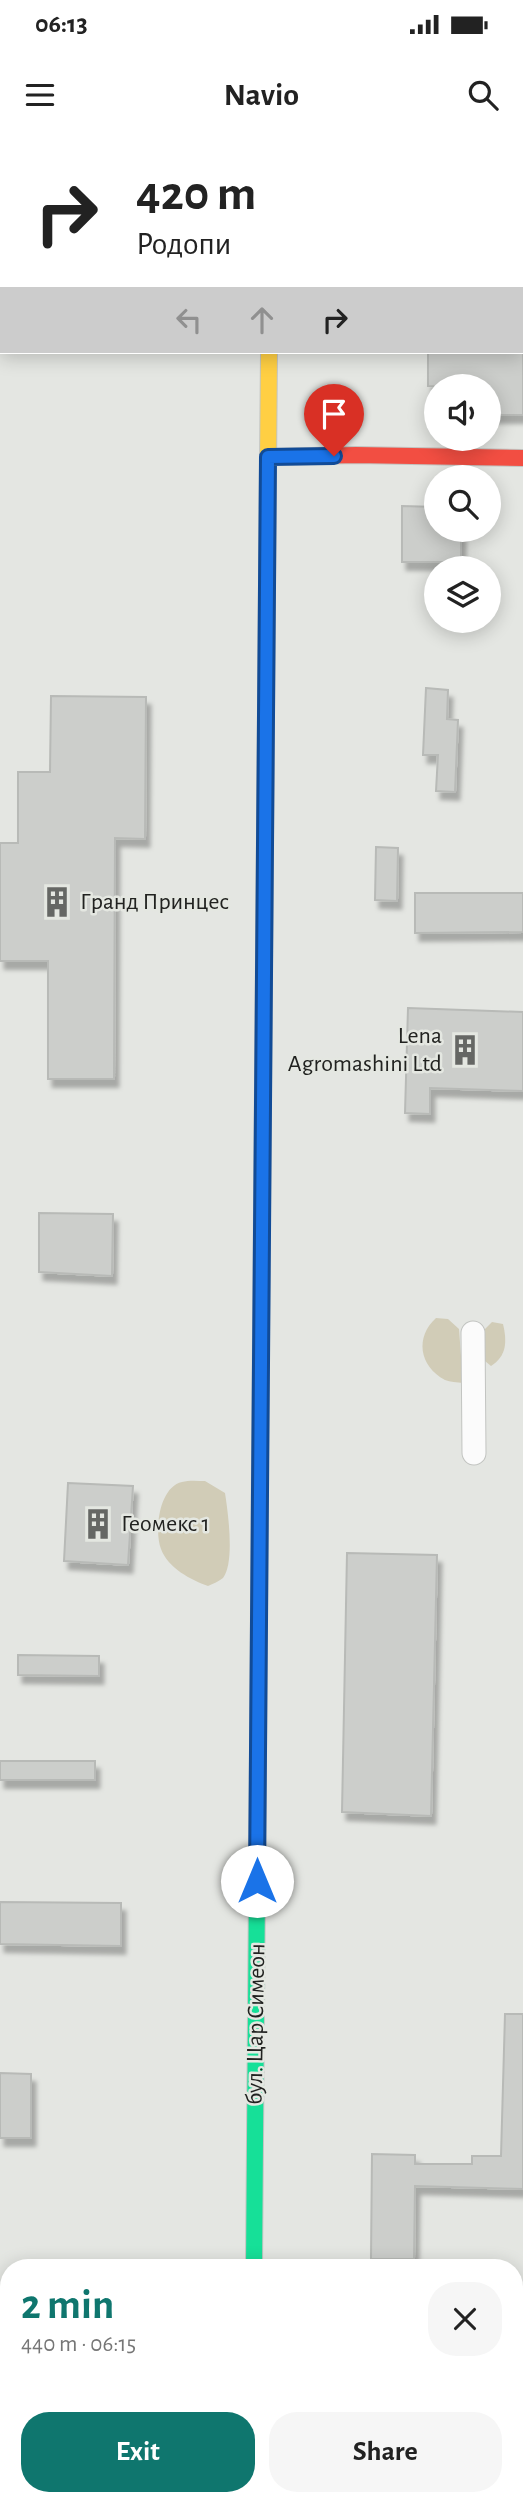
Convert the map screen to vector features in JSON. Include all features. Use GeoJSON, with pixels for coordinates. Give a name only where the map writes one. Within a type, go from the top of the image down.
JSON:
{"type":"FeatureCollection","features":[{"type":"Feature","properties":{"kind":"main road","name":"бул. Цар Симеон"},"geometry":{"type":"LineString","coordinates":[[254,2259],[269,354]]}},
{"type":"Feature","properties":{"kind":"main road"},"geometry":{"type":"LineString","coordinates":[[268,457],[356,455],[523,458]]}},
{"type":"Feature","properties":{"kind":"street"},"geometry":{"type":"LineString","coordinates":[[473,1333],[474,1453]]}},
{"type":"Feature","properties":{"kind":"shaded area"},"geometry":{"type":"Polygon","coordinates":[[[436,1318],[448,1319],[459,1329],[463,1383],[445,1380],[436,1374],[425,1359],[425,1334],[436,1318]]]}},
{"type":"Feature","properties":{"kind":"shaded area"},"geometry":{"type":"Polygon","coordinates":[[[492,1322],[503,1324],[505,1342],[503,1353],[491,1366],[485,1361],[484,1330],[492,1322]]]}},
{"type":"Feature","properties":{"kind":"shaded area"},"geometry":{"type":"Polygon","coordinates":[[[205,1481],[225,1493],[230,1537],[227,1571],[223,1578],[208,1586],[188,1577],[169,1562],[161,1549],[158,1532],[160,1511],[168,1492],[182,1482],[205,1481]]]}},
{"type":"Feature","properties":{"kind":"building"},"geometry":{"type":"Polygon","coordinates":[[[428,354],[523,354],[523,415],[501,415],[501,374],[428,374],[428,354]]]}},
{"type":"Feature","properties":{"kind":"building"},"geometry":{"type":"Polygon","coordinates":[[[402,506],[424,507],[424,542],[461,542],[461,556],[424,556],[424,562],[402,562],[402,506]]]}},
{"type":"Feature","properties":{"kind":"building"},"geometry":{"type":"Polygon","coordinates":[[[426,688],[448,690],[447,719],[458,720],[455,792],[436,791],[438,755],[423,755],[426,688]]]}},
{"type":"Feature","properties":{"kind":"building","name":"Гранд Принцес"},"geometry":{"type":"Polygon","coordinates":[[[51,696],[146,697],[145,839],[115,838],[114,1079],[48,1079],[48,961],[0,961],[0,843],[18,843],[18,772],[50,772],[51,696]]]}},
{"type":"Feature","properties":{"kind":"building"},"geometry":{"type":"Polygon","coordinates":[[[376,847],[398,848],[397,901],[375,900],[376,847]]]}},
{"type":"Feature","properties":{"kind":"building"},"geometry":{"type":"Polygon","coordinates":[[[415,893],[523,893],[523,932],[415,933],[415,893]]]}},
{"type":"Feature","properties":{"kind":"building","name":"Lena Agromashini Ltd"},"geometry":{"type":"Polygon","coordinates":[[[408,1008],[523,1012],[523,1091],[430,1088],[430,1114],[405,1113],[408,1008]]]}},
{"type":"Feature","properties":{"kind":"building"},"geometry":{"type":"Polygon","coordinates":[[[39,1213],[113,1214],[112,1276],[39,1272],[39,1213]]]}},
{"type":"Feature","properties":{"kind":"building","name":"Геомекс 1"},"geometry":{"type":"Polygon","coordinates":[[[68,1483],[133,1486],[128,1565],[64,1561],[68,1483]]]}},
{"type":"Feature","properties":{"kind":"building"},"geometry":{"type":"Polygon","coordinates":[[[347,1553],[437,1555],[431,1816],[342,1812],[347,1553]]]}},
{"type":"Feature","properties":{"kind":"building"},"geometry":{"type":"Polygon","coordinates":[[[18,1655],[99,1656],[99,1676],[18,1675],[18,1655]]]}},
{"type":"Feature","properties":{"kind":"building"},"geometry":{"type":"Polygon","coordinates":[[[0,1761],[95,1761],[95,1780],[0,1780],[0,1761]]]}},
{"type":"Feature","properties":{"kind":"building"},"geometry":{"type":"Polygon","coordinates":[[[0,1902],[121,1903],[121,1946],[0,1944],[0,1902]]]}},
{"type":"Feature","properties":{"kind":"building"},"geometry":{"type":"Polygon","coordinates":[[[505,2014],[523,2014],[523,2189],[415,2186],[414,2259],[371,2259],[372,2154],[415,2155],[415,2164],[472,2164],[472,2156],[501,2156],[505,2014]]]}},
{"type":"Feature","properties":{"kind":"building"},"geometry":{"type":"Polygon","coordinates":[[[0,2073],[31,2074],[31,2138],[0,2138],[0,2073]]]}},
{"type":"Feature","properties":{"kind":"traffic: fast"},"geometry":{"type":"LineString","coordinates":[[260,1463],[267,584]]}},
{"type":"Feature","properties":{"kind":"traffic: fast"},"geometry":{"type":"LineString","coordinates":[[254,2259],[258,1756]]}},
{"type":"Feature","properties":{"kind":"traffic: slow"},"geometry":{"type":"LineString","coordinates":[[267,584],[269,354]]}},
{"type":"Feature","properties":{"kind":"traffic: jam"},"geometry":{"type":"LineString","coordinates":[[268,457],[356,455],[523,458]]}},
{"type":"Feature","properties":{"kind":"traffic: jam"},"geometry":{"type":"LineString","coordinates":[[258,1756],[260,1463]]}},
{"type":"Feature","properties":{"kind":"place","name":"Гранд Принцес"},"geometry":{"type":"Point","coordinates":[57,902]}},
{"type":"Feature","properties":{"kind":"place","name":"Lena Agromashini Ltd"},"geometry":{"type":"Point","coordinates":[465,1050]}},
{"type":"Feature","properties":{"kind":"place","name":"Геомекс 1"},"geometry":{"type":"Point","coordinates":[98,1524]}},
{"type":"Feature","properties":{"kind":"route"},"geometry":{"type":"LineString","coordinates":[[257,1881],[268,457],[334,456]]}}]}
